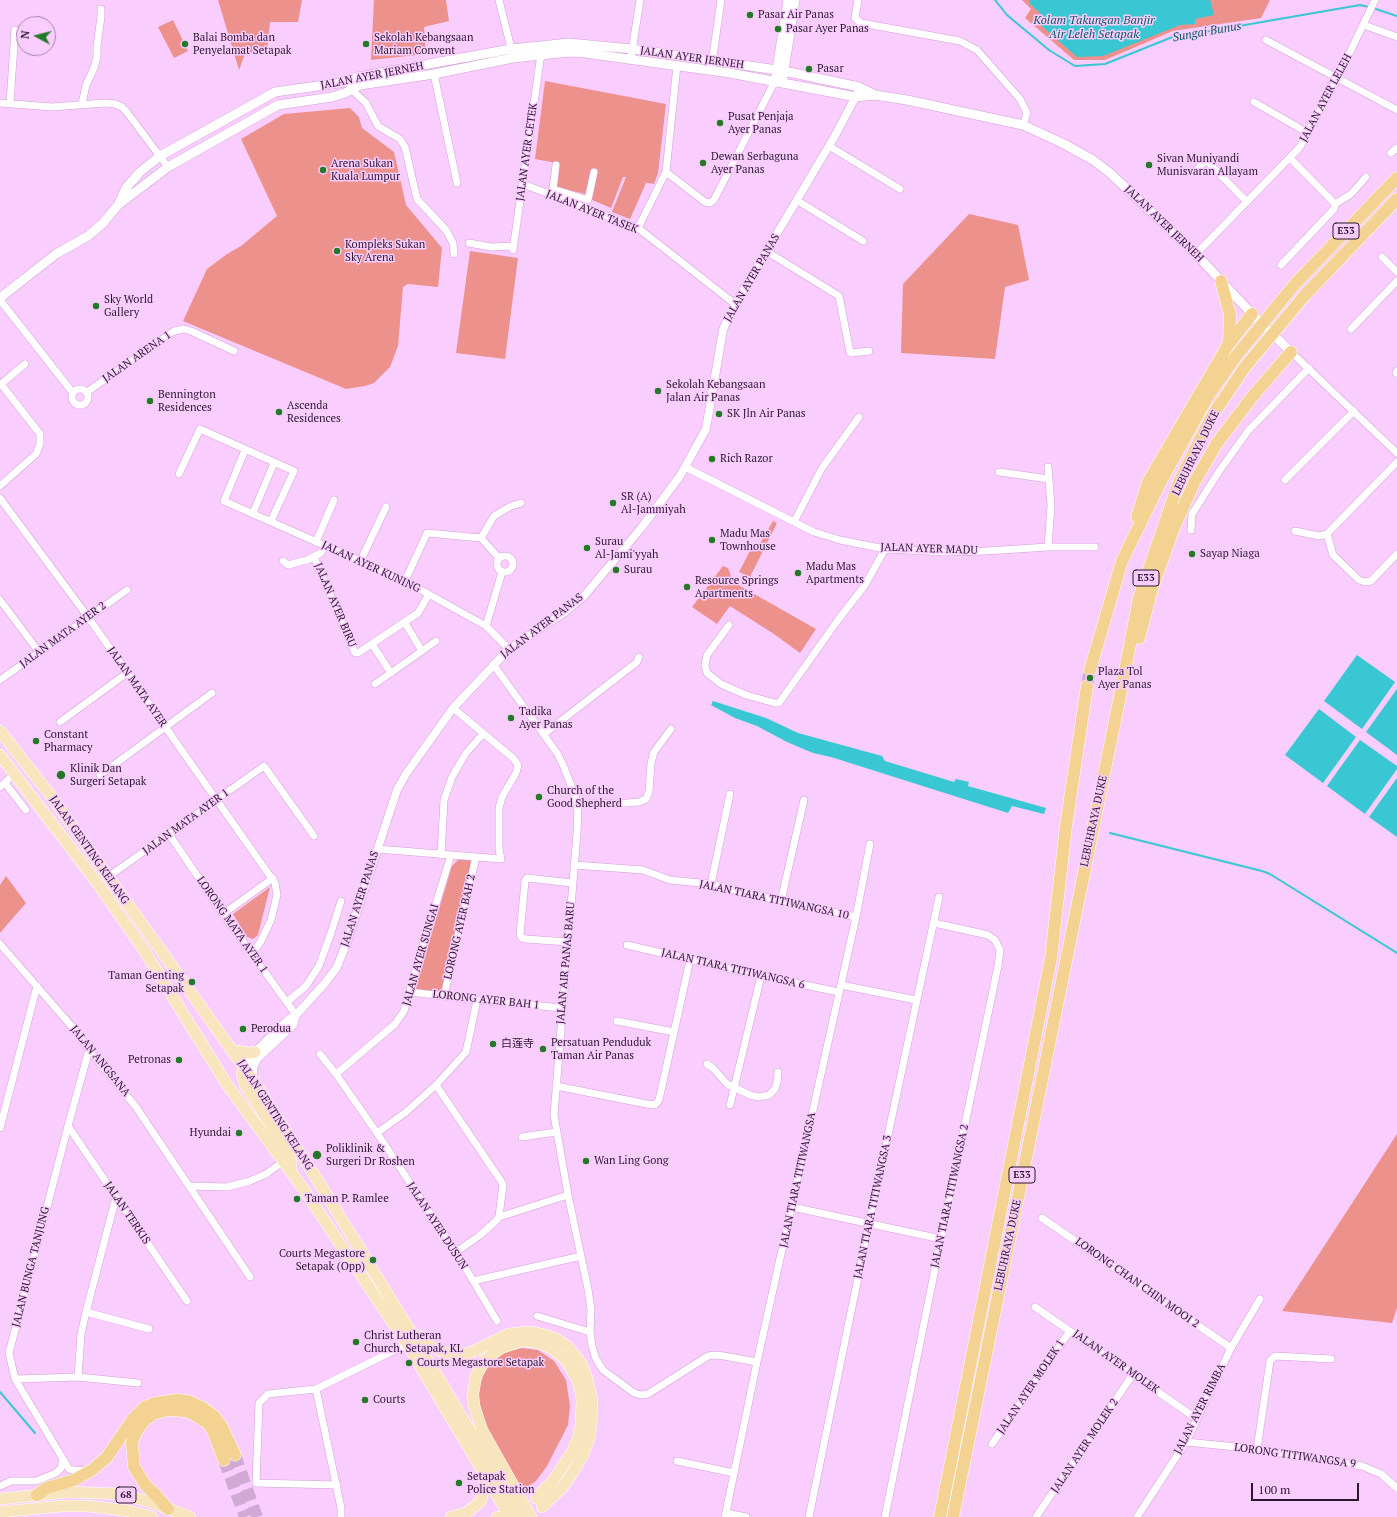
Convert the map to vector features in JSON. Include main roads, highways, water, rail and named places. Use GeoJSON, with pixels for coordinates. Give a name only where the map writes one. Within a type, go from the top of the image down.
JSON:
{"type":"FeatureCollection","features":[{"type":"Feature","properties":{"kind":"highway","name":"LEBUHRAYA DUKE"},"geometry":{"type":"LineString","coordinates":[[1090,670],[1122,562],[1160,483],[1208,396],[1237,354],[1296,284],[1397,178]]}},
{"type":"Feature","properties":{"kind":"highway","name":"LEBUHRAYA DUKE"},"geometry":{"type":"LineString","coordinates":[[953,1517],[1139,598],[1179,482],[1212,416],[1245,366],[1305,295],[1397,200]]}},
{"type":"Feature","properties":{"kind":"highway"},"geometry":{"type":"LineString","coordinates":[[1221,281],[1230,315],[1228,345]]}},
{"type":"Feature","properties":{"kind":"highway"},"geometry":{"type":"LineString","coordinates":[[1122,562],[1148,482],[1228,345],[1252,314]]}},
{"type":"Feature","properties":{"kind":"highway"},"geometry":{"type":"LineString","coordinates":[[1122,686],[1138,639],[1152,589],[1173,530],[1194,483],[1217,443],[1252,397],[1291,352]]}},
{"type":"Feature","properties":{"kind":"highway","name":"LEBUHRAYA DUKE"},"geometry":{"type":"LineString","coordinates":[[940,1517],[1051,958],[1066,826],[1087,686]]}},
{"type":"Feature","properties":{"kind":"highway"},"geometry":{"type":"LineString","coordinates":[[37,1495],[46,1488],[74,1480],[92,1470],[106,1457],[138,1413],[156,1402],[188,1401],[203,1408],[214,1416],[222,1426],[236,1455]]}},
{"type":"Feature","properties":{"kind":"highway"},"geometry":{"type":"LineString","coordinates":[[168,1509],[146,1486],[134,1467],[132,1443],[136,1432],[143,1422],[153,1414],[167,1410],[186,1411],[193,1414],[208,1423],[213,1431],[224,1460]]}},
{"type":"Feature","properties":{"kind":"main road"},"geometry":{"type":"LineString","coordinates":[[781,70],[788,0]]}},
{"type":"Feature","properties":{"kind":"main road"},"geometry":{"type":"LineString","coordinates":[[779,81],[795,0]]}},
{"type":"Feature","properties":{"kind":"main road","name":"JALAN AYER JERNEH"},"geometry":{"type":"LineString","coordinates":[[118,205],[126,188],[140,172],[160,156],[275,92],[346,82],[358,77],[570,43],[632,54],[678,65],[779,81],[856,97],[874,95],[907,100],[1023,125],[1064,144],[1093,160],[1110,173],[1196,254],[1252,314],[1291,352]]}},
{"type":"Feature","properties":{"kind":"main road","name":"JALAN AYER JERNEH"},"geometry":{"type":"LineString","coordinates":[[0,299],[56,254],[88,236],[103,223],[118,205],[168,167],[278,105],[332,97],[360,85],[434,74],[512,53],[541,54],[577,52],[632,54],[713,60],[781,70],[859,87],[874,95]]}},
{"type":"Feature","properties":{"kind":"main road"},"geometry":{"type":"LineString","coordinates":[[0,731],[3,742],[16,764],[17,768],[14,774]]}},
{"type":"Feature","properties":{"kind":"main road","name":"JALAN GENTING KELANG"},"geometry":{"type":"LineString","coordinates":[[0,731],[51,796],[244,1067],[315,1176],[522,1517]]}},
{"type":"Feature","properties":{"kind":"main road","name":"JALAN GENTING KELANG"},"geometry":{"type":"LineString","coordinates":[[0,755],[37,802],[142,948],[230,1088],[287,1165],[407,1344],[510,1517]]}},
{"type":"Feature","properties":{"kind":"main road"},"geometry":{"type":"LineString","coordinates":[[231,1050],[250,1053],[255,1052]]}},
{"type":"Feature","properties":{"kind":"main road"},"geometry":{"type":"LineString","coordinates":[[244,1067],[242,1074],[245,1086],[290,1155],[287,1165]]}},
{"type":"Feature","properties":{"kind":"main road"},"geometry":{"type":"LineString","coordinates":[[412,1334],[420,1337],[430,1346],[440,1351],[463,1354],[470,1353],[509,1334],[527,1332],[537,1333],[558,1340],[568,1347],[577,1358],[587,1378],[592,1401],[589,1439],[573,1472],[562,1488],[539,1502],[572,1452],[578,1438],[581,1424],[582,1399],[578,1381],[566,1360],[551,1348],[541,1344],[520,1341],[501,1348],[485,1360],[476,1376],[473,1394],[474,1406],[482,1430],[531,1517]]}},
{"type":"Feature","properties":{"kind":"main road"},"geometry":{"type":"LineString","coordinates":[[451,1517],[466,1513],[480,1502],[484,1491],[484,1472]]}},
{"type":"Feature","properties":{"kind":"main road","name":"68"},"geometry":{"type":"LineString","coordinates":[[0,1499],[66,1492],[121,1494],[150,1502],[190,1517]]}},
{"type":"Feature","properties":{"kind":"main road","name":"68"},"geometry":{"type":"LineString","coordinates":[[0,1512],[30,1513],[62,1506],[88,1506],[129,1511],[152,1517]]}},
{"type":"Feature","properties":{"kind":"water","name":"Kolam Takungan Banjir Air Leleh Setapak"},"geometry":{"type":"Polygon","coordinates":[[[1029,0],[1210,0],[1214,15],[1195,19],[1195,24],[1180,25],[1103,56],[1077,57],[1036,21],[1042,15],[1030,4],[1029,0]]]}},
{"type":"Feature","properties":{"kind":"water"},"geometry":{"type":"Polygon","coordinates":[[[1357,655],[1395,682],[1362,729],[1324,701],[1357,655]]]}},
{"type":"Feature","properties":{"kind":"water"},"geometry":{"type":"Polygon","coordinates":[[[1397,689],[1397,755],[1366,732],[1397,689]]]}},
{"type":"Feature","properties":{"kind":"water"},"geometry":{"type":"Polygon","coordinates":[[[713,701],[766,718],[798,733],[882,756],[885,761],[954,782],[956,779],[969,782],[968,786],[1046,808],[1044,814],[1012,806],[1008,813],[831,757],[813,753],[787,742],[757,726],[735,718],[711,705],[713,701]]]}},
{"type":"Feature","properties":{"kind":"water"},"geometry":{"type":"Polygon","coordinates":[[[1319,709],[1356,737],[1323,783],[1285,755],[1319,709]]]}},
{"type":"Feature","properties":{"kind":"water"},"geometry":{"type":"Polygon","coordinates":[[[1360,740],[1397,766],[1397,769],[1365,814],[1327,786],[1360,740]]]}},
{"type":"Feature","properties":{"kind":"water"},"geometry":{"type":"Polygon","coordinates":[[[1397,778],[1397,837],[1369,817],[1397,778]]]}},
{"type":"Feature","properties":{"kind":"waterway","name":"Sungai Bunus"},"geometry":{"type":"LineString","coordinates":[[995,0],[1007,15],[1049,50],[1075,66],[1105,64],[1170,38],[1360,5],[1369,7]]}},
{"type":"Feature","properties":{"kind":"waterway","name":"Sungai Bunus"},"geometry":{"type":"LineString","coordinates":[[1373,8],[1397,16]]}},
{"type":"Feature","properties":{"kind":"waterway"},"geometry":{"type":"LineString","coordinates":[[1110,833],[1270,874],[1397,953]]}},
{"type":"Feature","properties":{"kind":"waterway"},"geometry":{"type":"LineString","coordinates":[[0,1392],[35,1433]]}},
{"type":"Feature","properties":{"kind":"tunnel"},"geometry":{"type":"LineString","coordinates":[[1087,686],[1090,670]]}},
{"type":"Feature","properties":{"kind":"tunnel"},"geometry":{"type":"LineString","coordinates":[[235,1455],[257,1517]]}},
{"type":"Feature","properties":{"kind":"tunnel"},"geometry":{"type":"LineString","coordinates":[[224,1460],[245,1517]]}},
{"type":"Feature","properties":{"kind":"place","name":"Pasar Air Panas"},"geometry":{"type":"Point","coordinates":[750,15]}},
{"type":"Feature","properties":{"kind":"place","name":"Pasar Ayer Panas"},"geometry":{"type":"Point","coordinates":[778,29]}},
{"type":"Feature","properties":{"kind":"place","name":"Balai Bomba dan Penyelamat Setapak"},"geometry":{"type":"Point","coordinates":[185,44]}},
{"type":"Feature","properties":{"kind":"place","name":"Sekolah Kebangsaan Mariam Convent"},"geometry":{"type":"Point","coordinates":[366,44]}},
{"type":"Feature","properties":{"kind":"place","name":"Pasar"},"geometry":{"type":"Point","coordinates":[809,69]}},
{"type":"Feature","properties":{"kind":"place","name":"Pusat Penjaja Ayer Panas"},"geometry":{"type":"Point","coordinates":[720,123]}},
{"type":"Feature","properties":{"kind":"place","name":"Dewan Serbaguna Ayer Panas"},"geometry":{"type":"Point","coordinates":[703,163]}},
{"type":"Feature","properties":{"kind":"place","name":"Sivan Muniyandi Munisvaran Allayam"},"geometry":{"type":"Point","coordinates":[1149,165]}},
{"type":"Feature","properties":{"kind":"place","name":"Arena Sukan Kuala Lumpur"},"geometry":{"type":"Point","coordinates":[323,170]}},
{"type":"Feature","properties":{"kind":"place","name":"Kompleks Sukan Sky Arena"},"geometry":{"type":"Point","coordinates":[337,251]}},
{"type":"Feature","properties":{"kind":"place","name":"Sky World Gallery"},"geometry":{"type":"Point","coordinates":[96,306]}},
{"type":"Feature","properties":{"kind":"place","name":"Sekolah Kebangsaan Jalan Air Panas"},"geometry":{"type":"Point","coordinates":[658,391]}},
{"type":"Feature","properties":{"kind":"place","name":"Bennington Residences"},"geometry":{"type":"Point","coordinates":[150,401]}},
{"type":"Feature","properties":{"kind":"place","name":"Ascenda Residences"},"geometry":{"type":"Point","coordinates":[279,412]}},
{"type":"Feature","properties":{"kind":"place","name":"SK Jln Air Panas"},"geometry":{"type":"Point","coordinates":[719,414]}},
{"type":"Feature","properties":{"kind":"place","name":"Rich Razor"},"geometry":{"type":"Point","coordinates":[712,459]}},
{"type":"Feature","properties":{"kind":"place","name":"SR (A) Al-Jammiyah"},"geometry":{"type":"Point","coordinates":[613,503]}},
{"type":"Feature","properties":{"kind":"place","name":"Madu Mas Townhouse"},"geometry":{"type":"Point","coordinates":[712,540]}},
{"type":"Feature","properties":{"kind":"place","name":"Surau Al-Jami'yyah"},"geometry":{"type":"Point","coordinates":[587,548]}},
{"type":"Feature","properties":{"kind":"place","name":"Sayap Niaga"},"geometry":{"type":"Point","coordinates":[1192,554]}},
{"type":"Feature","properties":{"kind":"place","name":"Surau"},"geometry":{"type":"Point","coordinates":[616,570]}},
{"type":"Feature","properties":{"kind":"place","name":"Madu Mas Apartments"},"geometry":{"type":"Point","coordinates":[798,573]}},
{"type":"Feature","properties":{"kind":"place","name":"Resource Springs Apartments"},"geometry":{"type":"Point","coordinates":[687,587]}},
{"type":"Feature","properties":{"kind":"place","name":"Plaza Tol Ayer Panas"},"geometry":{"type":"Point","coordinates":[1090,678]}},
{"type":"Feature","properties":{"kind":"place","name":"Tadika Ayer Panas"},"geometry":{"type":"Point","coordinates":[511,718]}},
{"type":"Feature","properties":{"kind":"place","name":"Constant Pharmacy"},"geometry":{"type":"Point","coordinates":[36,741]}},
{"type":"Feature","properties":{"kind":"place","name":"Klinik Dan Surgeri Setapak"},"geometry":{"type":"Point","coordinates":[61,775]}},
{"type":"Feature","properties":{"kind":"place","name":"Church of the Good Shepherd"},"geometry":{"type":"Point","coordinates":[539,797]}},
{"type":"Feature","properties":{"kind":"place","name":"Taman Genting Setapak"},"geometry":{"type":"Point","coordinates":[192,982]}},
{"type":"Feature","properties":{"kind":"place","name":"Perodua"},"geometry":{"type":"Point","coordinates":[243,1029]}},
{"type":"Feature","properties":{"kind":"place","name":"白莲寺"},"geometry":{"type":"Point","coordinates":[493,1044]}},
{"type":"Feature","properties":{"kind":"place","name":"Persatuan Penduduk Taman Air Panas"},"geometry":{"type":"Point","coordinates":[543,1049]}},
{"type":"Feature","properties":{"kind":"place","name":"Petronas"},"geometry":{"type":"Point","coordinates":[179,1060]}},
{"type":"Feature","properties":{"kind":"place","name":"Hyundai"},"geometry":{"type":"Point","coordinates":[239,1133]}},
{"type":"Feature","properties":{"kind":"place","name":"Poliklinik & Surgeri Dr Roshen"},"geometry":{"type":"Point","coordinates":[317,1155]}},
{"type":"Feature","properties":{"kind":"place","name":"Wan Ling Gong"},"geometry":{"type":"Point","coordinates":[586,1161]}},
{"type":"Feature","properties":{"kind":"place","name":"Taman P. Ramlee"},"geometry":{"type":"Point","coordinates":[297,1199]}},
{"type":"Feature","properties":{"kind":"place","name":"Courts Megastore Setapak (Opp)"},"geometry":{"type":"Point","coordinates":[373,1260]}},
{"type":"Feature","properties":{"kind":"place","name":"Christ Lutheran Church, Setapak, KL"},"geometry":{"type":"Point","coordinates":[356,1342]}},
{"type":"Feature","properties":{"kind":"place","name":"Courts Megastore Setapak"},"geometry":{"type":"Point","coordinates":[409,1363]}},
{"type":"Feature","properties":{"kind":"place","name":"Courts"},"geometry":{"type":"Point","coordinates":[365,1400]}},
{"type":"Feature","properties":{"kind":"place","name":"Setapak Police Station"},"geometry":{"type":"Point","coordinates":[459,1483]}}]}
